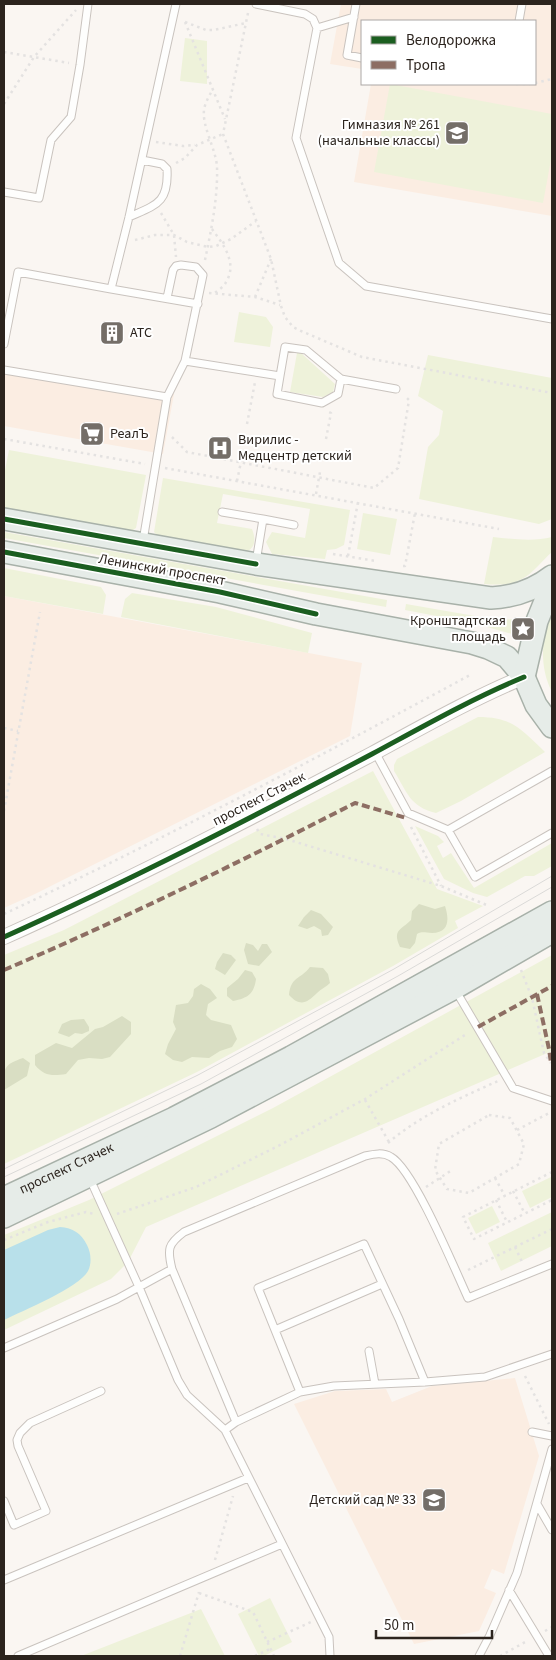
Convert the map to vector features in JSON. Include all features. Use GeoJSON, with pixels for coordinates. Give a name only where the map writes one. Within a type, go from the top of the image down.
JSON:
{"type":"FeatureCollection","features":[{"type":"Feature","properties":{"kind":"main road","name":"Ленинский проспект"},"geometry":{"type":"LineString","coordinates":[[4,519],[256,564],[491,598],[506,598],[524,592],[535,588],[552,576]]}},
{"type":"Feature","properties":{"kind":"main road","name":"Ленинский проспект"},"geometry":{"type":"LineString","coordinates":[[4,552],[220,592],[316,614],[472,643],[506,657],[524,678]]}},
{"type":"Feature","properties":{"kind":"main road"},"geometry":{"type":"LineString","coordinates":[[552,584],[537,621],[524,678],[536,705],[552,727]]}},
{"type":"Feature","properties":{"kind":"main road","name":"проспект Стачек"},"geometry":{"type":"LineString","coordinates":[[4,1198],[174,1118],[274,1066],[552,912]]}},
{"type":"Feature","properties":{"kind":"main road","name":"проспект Стачек"},"geometry":{"type":"LineString","coordinates":[[4,1218],[219,1113],[455,988],[552,932]]}},
{"type":"Feature","properties":{"kind":"street","name":"проспект Стачек"},"geometry":{"type":"LineString","coordinates":[[4,937],[82,902],[482,695],[524,678]]}},
{"type":"Feature","properties":{"kind":"lane"},"geometry":{"type":"LineString","coordinates":[[4,192],[39,198],[51,140],[71,117],[88,4]]}},
{"type":"Feature","properties":{"kind":"lane"},"geometry":{"type":"LineString","coordinates":[[111,289],[174,20],[176,4]]}},
{"type":"Feature","properties":{"kind":"lane"},"geometry":{"type":"LineString","coordinates":[[256,4],[305,14],[313,19],[317,28],[296,138],[339,263],[366,286],[552,319]]}},
{"type":"Feature","properties":{"kind":"lane"},"geometry":{"type":"LineString","coordinates":[[356,4],[347,56],[361,58]]}},
{"type":"Feature","properties":{"kind":"lane"},"geometry":{"type":"LineString","coordinates":[[519,20],[522,4]]}},
{"type":"Feature","properties":{"kind":"lane"},"geometry":{"type":"LineString","coordinates":[[317,28],[354,17]]}},
{"type":"Feature","properties":{"kind":"lane"},"geometry":{"type":"LineString","coordinates":[[129,217],[156,205],[163,198],[166,190],[167,169],[162,164],[142,160]]}},
{"type":"Feature","properties":{"kind":"lane"},"geometry":{"type":"LineString","coordinates":[[142,544],[167,397],[185,361],[201,291],[203,275],[201,271],[196,267],[176,266],[173,270],[167,298]]}},
{"type":"Feature","properties":{"kind":"lane"},"geometry":{"type":"LineString","coordinates":[[4,345],[18,272],[198,304]]}},
{"type":"Feature","properties":{"kind":"lane"},"geometry":{"type":"LineString","coordinates":[[341,379],[338,394],[322,403],[276,394],[285,346],[306,350],[341,379],[396,389]]}},
{"type":"Feature","properties":{"kind":"lane"},"geometry":{"type":"LineString","coordinates":[[185,361],[280,376]]}},
{"type":"Feature","properties":{"kind":"lane"},"geometry":{"type":"LineString","coordinates":[[4,370],[167,397]]}},
{"type":"Feature","properties":{"kind":"lane"},"geometry":{"type":"LineString","coordinates":[[222,512],[294,525]]}},
{"type":"Feature","properties":{"kind":"lane"},"geometry":{"type":"LineString","coordinates":[[256,564],[263,519]]}},
{"type":"Feature","properties":{"kind":"lane"},"geometry":{"type":"LineString","coordinates":[[375,752],[408,813],[448,830],[475,877],[552,833]]}},
{"type":"Feature","properties":{"kind":"lane"},"geometry":{"type":"LineString","coordinates":[[448,830],[552,771]]}},
{"type":"Feature","properties":{"kind":"lane"},"geometry":{"type":"LineString","coordinates":[[455,988],[513,1088],[552,1101]]}},
{"type":"Feature","properties":{"kind":"lane"},"geometry":{"type":"LineString","coordinates":[[236,1422],[172,1269],[168,1254],[172,1241],[184,1232],[365,1156],[378,1153],[391,1157],[400,1165],[418,1192],[468,1298],[552,1264]]}},
{"type":"Feature","properties":{"kind":"lane"},"geometry":{"type":"LineString","coordinates":[[90,1177],[140,1287],[178,1380],[187,1395],[225,1430],[329,1637],[330,1656]]}},
{"type":"Feature","properties":{"kind":"lane"},"geometry":{"type":"LineString","coordinates":[[300,1392],[258,1288],[364,1244],[399,1319],[425,1382]]}},
{"type":"Feature","properties":{"kind":"lane"},"geometry":{"type":"LineString","coordinates":[[4,1348],[117,1299],[172,1269]]}},
{"type":"Feature","properties":{"kind":"lane"},"geometry":{"type":"LineString","coordinates":[[275,1330],[382,1284]]}},
{"type":"Feature","properties":{"kind":"lane"},"geometry":{"type":"LineString","coordinates":[[369,1351],[375,1384]]}},
{"type":"Feature","properties":{"kind":"lane"},"geometry":{"type":"LineString","coordinates":[[225,1430],[236,1422],[300,1392],[334,1386],[486,1378],[552,1354]]}},
{"type":"Feature","properties":{"kind":"lane"},"geometry":{"type":"LineString","coordinates":[[4,1501],[14,1525],[46,1511],[18,1446],[17,1440],[20,1433],[30,1423],[101,1391]]}},
{"type":"Feature","properties":{"kind":"lane"},"geometry":{"type":"LineString","coordinates":[[532,1432],[552,1436]]}},
{"type":"Feature","properties":{"kind":"lane"},"geometry":{"type":"LineString","coordinates":[[478,1656],[490,1635],[517,1573],[552,1454]]}},
{"type":"Feature","properties":{"kind":"lane"},"geometry":{"type":"LineString","coordinates":[[4,1580],[248,1478]]}},
{"type":"Feature","properties":{"kind":"lane"},"geometry":{"type":"LineString","coordinates":[[536,1504],[552,1530]]}},
{"type":"Feature","properties":{"kind":"lane"},"geometry":{"type":"LineString","coordinates":[[18,1656],[32,1654],[282,1544]]}},
{"type":"Feature","properties":{"kind":"lane"},"geometry":{"type":"LineString","coordinates":[[509,1590],[549,1656]]}},
{"type":"Feature","properties":{"kind":"path"},"geometry":{"type":"LineString","coordinates":[[4,104],[34,57],[82,4]]}},
{"type":"Feature","properties":{"kind":"path"},"geometry":{"type":"LineString","coordinates":[[174,20],[206,30],[246,23]]}},
{"type":"Feature","properties":{"kind":"path"},"geometry":{"type":"LineString","coordinates":[[185,22],[226,120]]}},
{"type":"Feature","properties":{"kind":"path"},"geometry":{"type":"LineString","coordinates":[[4,52],[80,65]]}},
{"type":"Feature","properties":{"kind":"path"},"geometry":{"type":"LineString","coordinates":[[536,83],[552,79]]}},
{"type":"Feature","properties":{"kind":"path"},"geometry":{"type":"LineString","coordinates":[[201,271],[206,260],[212,229],[217,167],[204,121],[204,111],[213,89]]}},
{"type":"Feature","properties":{"kind":"path"},"geometry":{"type":"LineString","coordinates":[[146,140],[182,146],[197,145],[223,134]]}},
{"type":"Feature","properties":{"kind":"path"},"geometry":{"type":"LineString","coordinates":[[167,169],[185,158],[197,145]]}},
{"type":"Feature","properties":{"kind":"path"},"geometry":{"type":"LineString","coordinates":[[156,205],[174,235],[176,266]]}},
{"type":"Feature","properties":{"kind":"path"},"geometry":{"type":"LineString","coordinates":[[122,245],[140,238],[174,235],[187,242],[208,247],[231,239],[256,221]]}},
{"type":"Feature","properties":{"kind":"path"},"geometry":{"type":"LineString","coordinates":[[212,229],[227,251],[230,261],[230,273],[226,283],[215,293]]}},
{"type":"Feature","properties":{"kind":"path"},"geometry":{"type":"LineString","coordinates":[[255,297],[271,259]]}},
{"type":"Feature","properties":{"kind":"path"},"geometry":{"type":"LineString","coordinates":[[201,291],[255,297],[280,306]]}},
{"type":"Feature","properties":{"kind":"path"},"geometry":{"type":"LineString","coordinates":[[247,424],[256,372]]}},
{"type":"Feature","properties":{"kind":"path"},"geometry":{"type":"LineString","coordinates":[[162,427],[187,452],[374,488],[398,468],[409,400],[396,389]]}},
{"type":"Feature","properties":{"kind":"path"},"geometry":{"type":"LineString","coordinates":[[322,403],[331,413],[326,439]]}},
{"type":"Feature","properties":{"kind":"path"},"geometry":{"type":"LineString","coordinates":[[4,439],[316,494],[499,529]]}},
{"type":"Feature","properties":{"kind":"path"},"geometry":{"type":"LineString","coordinates":[[237,481],[242,457]]}},
{"type":"Feature","properties":{"kind":"path"},"geometry":{"type":"LineString","coordinates":[[316,494],[320,472]]}},
{"type":"Feature","properties":{"kind":"path"},"geometry":{"type":"LineString","coordinates":[[348,556],[358,502]]}},
{"type":"Feature","properties":{"kind":"path"},"geometry":{"type":"LineString","coordinates":[[395,565],[405,566],[414,513]]}},
{"type":"Feature","properties":{"kind":"path"},"geometry":{"type":"LineString","coordinates":[[333,554],[376,561]]}},
{"type":"Feature","properties":{"kind":"path"},"geometry":{"type":"LineString","coordinates":[[4,811],[40,612]]}},
{"type":"Feature","properties":{"kind":"path"},"geometry":{"type":"LineString","coordinates":[[4,914],[72,882],[230,802],[470,675]]}},
{"type":"Feature","properties":{"kind":"path"},"geometry":{"type":"LineString","coordinates":[[4,728],[18,730]]}},
{"type":"Feature","properties":{"kind":"path"},"geometry":{"type":"LineString","coordinates":[[259,832],[260,834],[286,839],[441,886],[490,906]]}},
{"type":"Feature","properties":{"kind":"path"},"geometry":{"type":"LineString","coordinates":[[520,967],[532,998],[544,1053],[551,1063]]}},
{"type":"Feature","properties":{"kind":"path"},"geometry":{"type":"LineString","coordinates":[[4,1240],[48,1222],[86,1212],[108,1217],[196,1187],[282,1144],[365,1099],[478,1027]]}},
{"type":"Feature","properties":{"kind":"path"},"geometry":{"type":"LineString","coordinates":[[378,1153],[389,1142],[436,1112],[507,1077]]}},
{"type":"Feature","properties":{"kind":"path"},"geometry":{"type":"LineString","coordinates":[[365,1099],[389,1142]]}},
{"type":"Feature","properties":{"kind":"path"},"geometry":{"type":"LineString","coordinates":[[517,1130],[550,1112]]}},
{"type":"Feature","properties":{"kind":"path"},"geometry":{"type":"LineString","coordinates":[[489,1115],[510,1118],[517,1130],[524,1144],[519,1164],[469,1193],[447,1189],[435,1170],[439,1144],[489,1115]]}},
{"type":"Feature","properties":{"kind":"path"},"geometry":{"type":"LineString","coordinates":[[433,1182],[452,1170]]}},
{"type":"Feature","properties":{"kind":"path"},"geometry":{"type":"LineString","coordinates":[[552,1172],[463,1216],[474,1239],[552,1200]]}},
{"type":"Feature","properties":{"kind":"path"},"geometry":{"type":"LineString","coordinates":[[495,1178],[505,1196]]}},
{"type":"Feature","properties":{"kind":"path"},"geometry":{"type":"LineString","coordinates":[[513,1192],[525,1214]]}},
{"type":"Feature","properties":{"kind":"path"},"geometry":{"type":"LineString","coordinates":[[496,1200],[507,1222]]}},
{"type":"Feature","properties":{"kind":"path"},"geometry":{"type":"LineString","coordinates":[[457,1275],[552,1230]]}},
{"type":"Feature","properties":{"kind":"path"},"geometry":{"type":"LineString","coordinates":[[515,1247],[522,1261]]}},
{"type":"Feature","properties":{"kind":"path"},"geometry":{"type":"LineString","coordinates":[[520,1365],[552,1431]]}},
{"type":"Feature","properties":{"kind":"path"},"geometry":{"type":"LineString","coordinates":[[211,1574],[237,1482]]}},
{"type":"Feature","properties":{"kind":"path"},"geometry":{"type":"LineString","coordinates":[[180,1656],[199,1593],[194,1582]]}},
{"type":"Feature","properties":{"kind":"path"},"geometry":{"type":"LineString","coordinates":[[199,1593],[253,1612],[274,1656]]}},
{"type":"Feature","properties":{"kind":"path"},"geometry":{"type":"LineString","coordinates":[[267,1642],[319,1618]]}},
{"type":"Feature","properties":{"kind":"path"},"geometry":{"type":"LineString","coordinates":[[500,1656],[536,1635]]}},
{"type":"Feature","properties":{"kind":"path"},"geometry":{"type":"LineString","coordinates":[[255,1656],[270,1649]]}},
{"type":"Feature","properties":{"kind":"shaded area","name":"Гимназия № 261 (начальные классы)"},"geometry":{"type":"Polygon","coordinates":[[[341,4],[552,4],[552,216],[354,182],[371,85],[536,85],[536,20],[361,20],[361,69],[330,64],[341,4]]]}},
{"type":"Feature","properties":{"kind":"shaded area"},"geometry":{"type":"Polygon","coordinates":[[[4,366],[174,394],[163,454],[4,426],[4,366]]]}},
{"type":"Feature","properties":{"kind":"shaded area"},"geometry":{"type":"Polygon","coordinates":[[[4,596],[362,663],[350,736],[4,908],[4,596]]]}},
{"type":"Feature","properties":{"kind":"shaded area","name":"Детский сад № 33"},"geometry":{"type":"Polygon","coordinates":[[[515,1378],[539,1456],[504,1574],[492,1569],[484,1588],[496,1593],[479,1631],[414,1644],[294,1404],[335,1391],[386,1389],[392,1402],[432,1386],[515,1378]]]}},
{"type":"Feature","properties":{"kind":"green space"},"geometry":{"type":"Polygon","coordinates":[[[185,38],[207,41],[207,84],[180,81],[185,38]]]}},
{"type":"Feature","properties":{"kind":"green space"},"geometry":{"type":"Polygon","coordinates":[[[390,85],[552,114],[552,154],[543,203],[374,172],[390,85]]]}},
{"type":"Feature","properties":{"kind":"green space"},"geometry":{"type":"Polygon","coordinates":[[[239,312],[266,317],[273,327],[270,347],[234,342],[239,312]]]}},
{"type":"Feature","properties":{"kind":"green space"},"geometry":{"type":"Polygon","coordinates":[[[297,353],[301,353],[335,384],[333,392],[323,397],[290,392],[297,353]]]}},
{"type":"Feature","properties":{"kind":"green space"},"geometry":{"type":"Polygon","coordinates":[[[428,355],[552,378],[552,519],[539,524],[419,499],[428,447],[439,435],[443,411],[418,396],[428,355]]]}},
{"type":"Feature","properties":{"kind":"green space"},"geometry":{"type":"Polygon","coordinates":[[[9,450],[146,475],[136,528],[130,532],[4,508],[4,475],[9,450]]]}},
{"type":"Feature","properties":{"kind":"green space"},"geometry":{"type":"Polygon","coordinates":[[[163,478],[350,510],[344,545],[336,549],[327,550],[325,559],[272,554],[266,542],[272,532],[305,538],[310,509],[223,494],[217,523],[252,529],[254,543],[251,549],[244,552],[159,537],[154,532],[163,478]]]}},
{"type":"Feature","properties":{"kind":"green space"},"geometry":{"type":"Polygon","coordinates":[[[363,513],[397,519],[390,555],[357,549],[363,513]]]}},
{"type":"Feature","properties":{"kind":"green space"},"geometry":{"type":"Polygon","coordinates":[[[4,532],[387,600],[386,607],[4,538],[4,532]]]}},
{"type":"Feature","properties":{"kind":"green space"},"geometry":{"type":"Polygon","coordinates":[[[493,537],[530,540],[552,537],[552,552],[532,572],[520,580],[500,585],[484,584],[493,537]]]}},
{"type":"Feature","properties":{"kind":"green space"},"geometry":{"type":"Polygon","coordinates":[[[4,568],[101,587],[106,595],[103,614],[4,596],[4,568]]]}},
{"type":"Feature","properties":{"kind":"green space"},"geometry":{"type":"Polygon","coordinates":[[[132,593],[216,607],[312,633],[308,653],[121,617],[125,599],[132,593]]]}},
{"type":"Feature","properties":{"kind":"green space"},"geometry":{"type":"Polygon","coordinates":[[[406,604],[498,620],[515,619],[512,634],[473,623],[405,610],[406,604]]]}},
{"type":"Feature","properties":{"kind":"green space"},"geometry":{"type":"Polygon","coordinates":[[[552,612],[552,692],[545,672],[543,652],[548,622],[552,612]]]}},
{"type":"Feature","properties":{"kind":"green space"},"geometry":{"type":"Polygon","coordinates":[[[478,717],[508,722],[522,731],[545,752],[461,801],[436,813],[420,807],[410,798],[394,771],[397,759],[478,717]]]}},
{"type":"Feature","properties":{"kind":"green space"},"geometry":{"type":"Polygon","coordinates":[[[373,771],[437,889],[483,906],[455,921],[458,928],[393,966],[197,1072],[4,1164],[4,955],[64,930],[373,771]]]}},
{"type":"Feature","properties":{"kind":"green space"},"geometry":{"type":"Polygon","coordinates":[[[415,826],[438,836],[444,842],[437,846],[443,858],[451,853],[474,888],[552,843],[552,866],[534,876],[525,876],[487,897],[473,893],[444,879],[415,826]]]}},
{"type":"Feature","properties":{"kind":"green space"},"geometry":{"type":"Polygon","coordinates":[[[419,904],[435,909],[445,906],[447,924],[445,928],[438,932],[417,934],[415,943],[410,949],[400,947],[397,934],[411,920],[412,911],[419,904]]]}},
{"type":"Feature","properties":{"kind":"green space"},"geometry":{"type":"Polygon","coordinates":[[[311,910],[321,914],[333,927],[328,935],[322,936],[321,930],[314,926],[307,929],[298,926],[311,910]]]}},
{"type":"Feature","properties":{"kind":"green space"},"geometry":{"type":"Polygon","coordinates":[[[246,943],[253,945],[258,951],[262,944],[267,944],[272,952],[259,966],[248,964],[244,950],[246,943]]]}},
{"type":"Feature","properties":{"kind":"green space"},"geometry":{"type":"Polygon","coordinates":[[[223,953],[231,955],[236,960],[225,975],[215,969],[223,953]]]}},
{"type":"Feature","properties":{"kind":"green space"},"geometry":{"type":"Polygon","coordinates":[[[552,955],[552,1051],[146,1227],[128,1262],[111,1279],[4,1330],[4,1235],[89,1200],[273,1108],[552,955]]]}},
{"type":"Feature","properties":{"kind":"green space"},"geometry":{"type":"Polygon","coordinates":[[[310,967],[323,968],[328,974],[330,983],[307,1001],[297,1001],[289,995],[290,989],[294,981],[310,967]]]}},
{"type":"Feature","properties":{"kind":"green space"},"geometry":{"type":"Polygon","coordinates":[[[245,970],[252,972],[256,979],[254,988],[246,997],[233,1001],[227,996],[227,988],[245,970]]]}},
{"type":"Feature","properties":{"kind":"green space"},"geometry":{"type":"Polygon","coordinates":[[[201,984],[210,989],[217,998],[208,1004],[206,1015],[211,1020],[231,1025],[237,1039],[232,1047],[220,1051],[209,1058],[192,1057],[182,1062],[173,1060],[165,1054],[176,1029],[173,1022],[176,1005],[188,1003],[193,996],[194,989],[201,984]]]}},
{"type":"Feature","properties":{"kind":"green space"},"geometry":{"type":"Polygon","coordinates":[[[122,1016],[131,1022],[131,1034],[110,1057],[78,1060],[66,1074],[61,1075],[45,1073],[35,1065],[35,1055],[56,1043],[72,1048],[95,1029],[103,1027],[122,1016]]]}},
{"type":"Feature","properties":{"kind":"green space"},"geometry":{"type":"Polygon","coordinates":[[[84,1019],[89,1027],[89,1031],[82,1034],[75,1033],[69,1037],[58,1033],[62,1024],[71,1020],[84,1019]]]}},
{"type":"Feature","properties":{"kind":"green space"},"geometry":{"type":"Polygon","coordinates":[[[23,1058],[30,1063],[27,1076],[4,1090],[4,1072],[11,1063],[23,1058]]]}},
{"type":"Feature","properties":{"kind":"green space"},"geometry":{"type":"Polygon","coordinates":[[[551,1177],[552,1197],[530,1208],[522,1191],[551,1177]]]}},
{"type":"Feature","properties":{"kind":"green space"},"geometry":{"type":"Polygon","coordinates":[[[492,1206],[500,1222],[476,1234],[468,1218],[492,1206]]]}},
{"type":"Feature","properties":{"kind":"green space"},"geometry":{"type":"Polygon","coordinates":[[[552,1212],[552,1246],[501,1271],[488,1243],[552,1212]]]}},
{"type":"Feature","properties":{"kind":"green space"},"geometry":{"type":"Polygon","coordinates":[[[270,1598],[292,1642],[264,1656],[259,1656],[238,1614],[270,1598]]]}},
{"type":"Feature","properties":{"kind":"green space"},"geometry":{"type":"Polygon","coordinates":[[[201,1609],[225,1656],[81,1656],[201,1609]]]}},
{"type":"Feature","properties":{"kind":"water"},"geometry":{"type":"Polygon","coordinates":[[[60,1227],[76,1232],[85,1241],[90,1255],[88,1271],[83,1278],[62,1292],[4,1320],[4,1250],[48,1230],[60,1227]]]}},
{"type":"Feature","properties":{"kind":"tram line"},"geometry":{"type":"LineString","coordinates":[[4,1169],[198,1075],[394,969],[552,876]]}},
{"type":"Feature","properties":{"kind":"tram line"},"geometry":{"type":"LineString","coordinates":[[4,1177],[201,1084],[398,976],[552,887]]}},
{"type":"Feature","properties":{"kind":"marked path"},"geometry":{"type":"LineString","coordinates":[[4,970],[181,890],[355,803],[406,818]]}},
{"type":"Feature","properties":{"kind":"marked path"},"geometry":{"type":"LineString","coordinates":[[478,1027],[552,986]]}},
{"type":"Feature","properties":{"kind":"marked path"},"geometry":{"type":"LineString","coordinates":[[537,994],[551,1063]]}},
{"type":"Feature","properties":{"kind":"cycle path"},"geometry":{"type":"LineString","coordinates":[[4,519],[256,564]]}},
{"type":"Feature","properties":{"kind":"cycle path"},"geometry":{"type":"LineString","coordinates":[[4,552],[220,592],[316,614]]}},
{"type":"Feature","properties":{"kind":"cycle path"},"geometry":{"type":"LineString","coordinates":[[4,937],[190,848],[466,704],[524,677]]}},
{"type":"Feature","properties":{"kind":"place","name":"Гимназия № 261 (начальные классы)"},"geometry":{"type":"Point","coordinates":[457,133]}},
{"type":"Feature","properties":{"kind":"place","name":"АТС"},"geometry":{"type":"Point","coordinates":[112,333]}},
{"type":"Feature","properties":{"kind":"place","name":"РеалЪ"},"geometry":{"type":"Point","coordinates":[92,434]}},
{"type":"Feature","properties":{"kind":"place","name":"Вирилис - Медцентр детский"},"geometry":{"type":"Point","coordinates":[220,448]}},
{"type":"Feature","properties":{"kind":"place","name":"Кронштадтская площадь"},"geometry":{"type":"Point","coordinates":[523,629]}},
{"type":"Feature","properties":{"kind":"place","name":"Детский сад № 33"},"geometry":{"type":"Point","coordinates":[434,1500]}}]}
